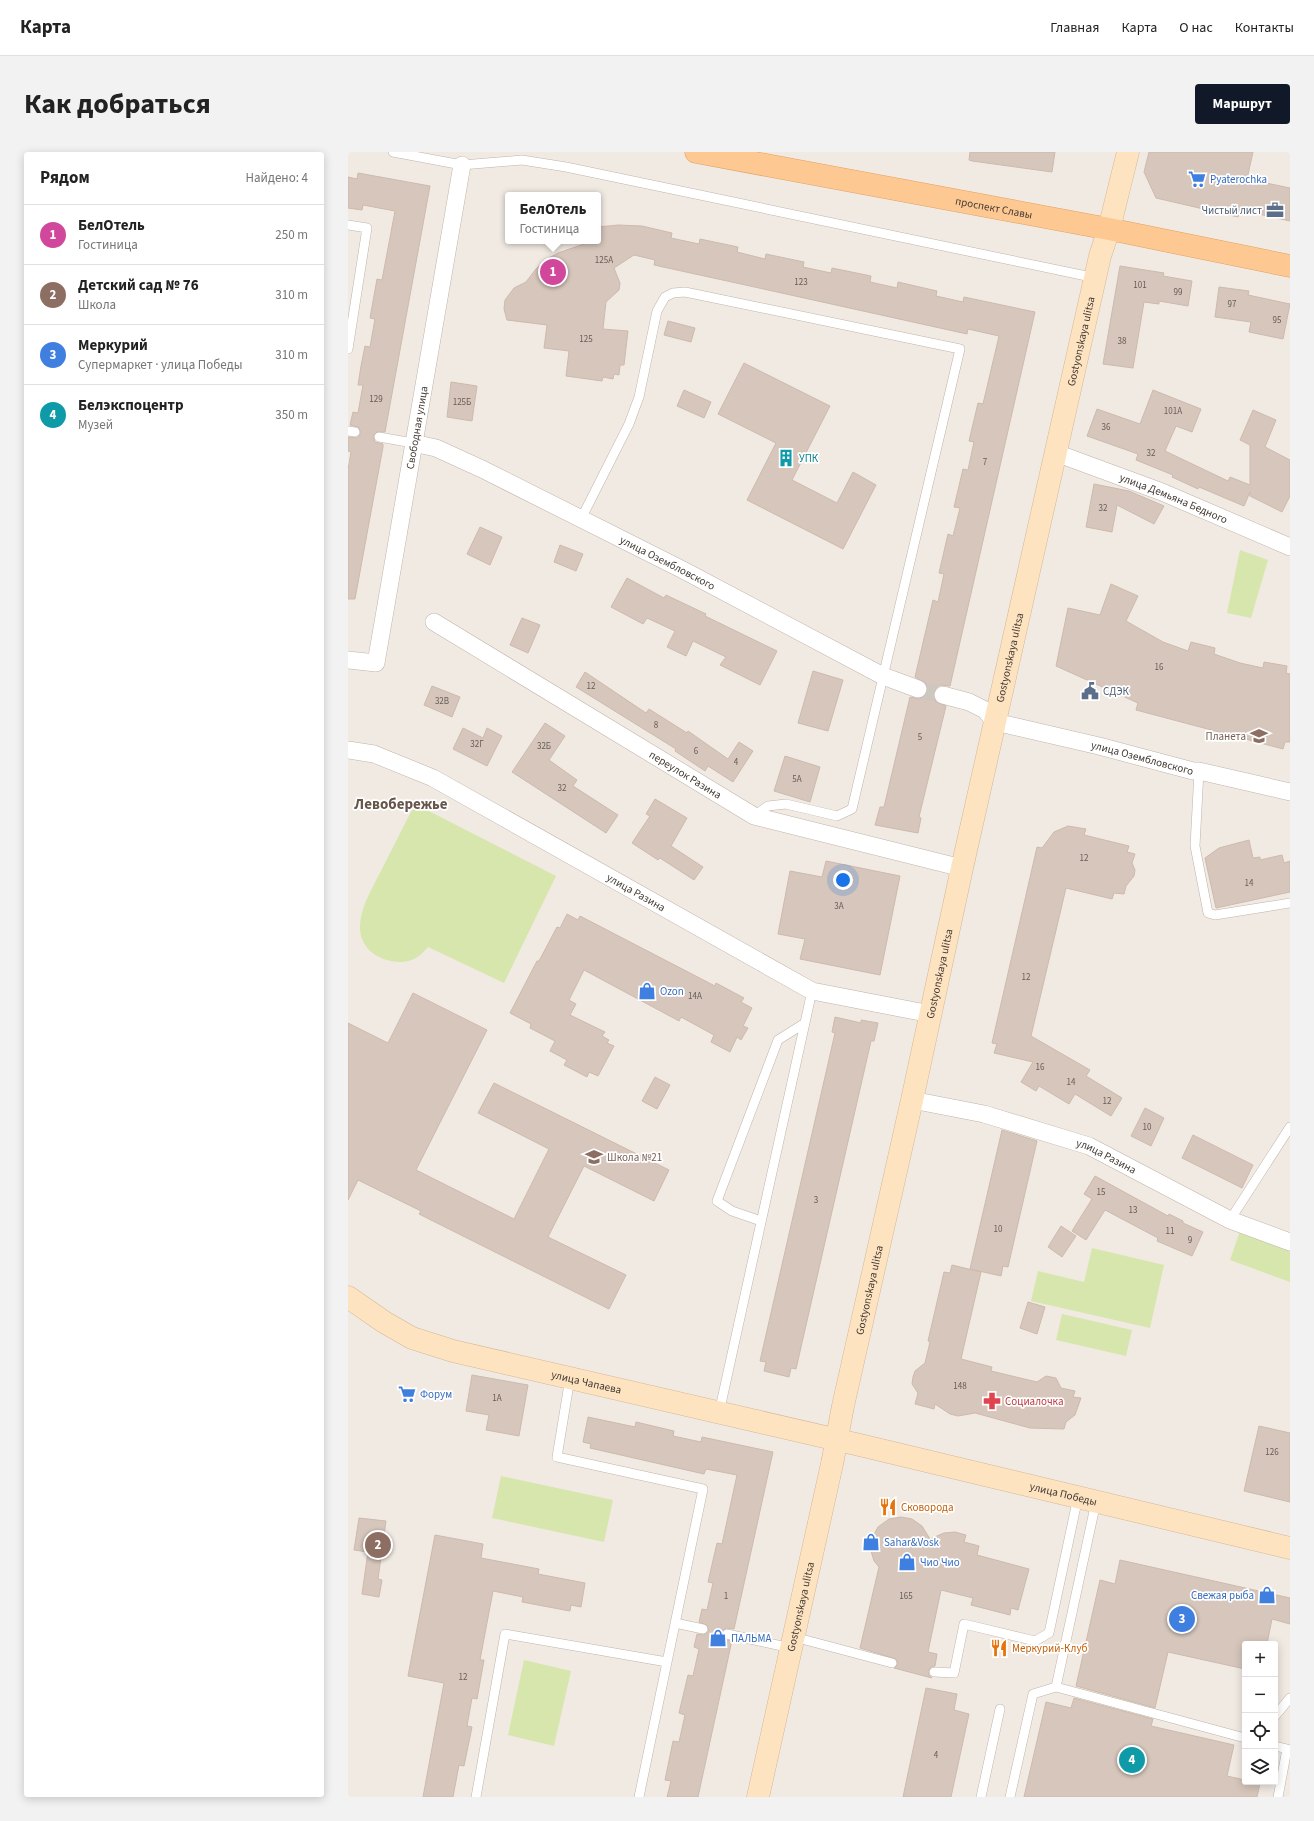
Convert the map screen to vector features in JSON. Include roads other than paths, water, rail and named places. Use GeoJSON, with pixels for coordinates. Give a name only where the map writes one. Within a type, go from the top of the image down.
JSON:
{"type":"FeatureCollection","features":[{"type":"Feature","properties":{"kind":"main road","name":"проспект Славы"},"geometry":{"type":"LineString","coordinates":[[696,152],[1109,229],[1290,266]]}},
{"type":"Feature","properties":{"kind":"street","name":"Gostyonskaya ulitsa"},"geometry":{"type":"LineString","coordinates":[[758,1797],[962,868],[1100,256],[1109,229],[1128,152]]}},
{"type":"Feature","properties":{"kind":"street","name":"Свободная улица"},"geometry":{"type":"LineString","coordinates":[[348,660],[376,663],[462,165]]}},
{"type":"Feature","properties":{"kind":"street","name":"улица Озембловского"},"geometry":{"type":"LineString","coordinates":[[413,443],[436,448],[683,570],[883,676],[918,689]]}},
{"type":"Feature","properties":{"kind":"street","name":"улица Демьяна Бедного"},"geometry":{"type":"LineString","coordinates":[[1056,454],[1162,492],[1290,547]]}},
{"type":"Feature","properties":{"kind":"street","name":"переулок Разина"},"geometry":{"type":"LineString","coordinates":[[434,622],[754,816],[962,868]]}},
{"type":"Feature","properties":{"kind":"street"},"geometry":{"type":"LineString","coordinates":[[943,695],[968,702],[985,710],[995,722]]}},
{"type":"Feature","properties":{"kind":"street","name":"улица Озембловского"},"geometry":{"type":"LineString","coordinates":[[995,722],[1099,746],[1193,771],[1199,771],[1290,792]]}},
{"type":"Feature","properties":{"kind":"street","name":"улица Разина"},"geometry":{"type":"LineString","coordinates":[[348,750],[374,754],[433,778],[812,991],[931,1014]]}},
{"type":"Feature","properties":{"kind":"street","name":"улица Разина"},"geometry":{"type":"LineString","coordinates":[[912,1100],[984,1114],[1089,1146],[1230,1220],[1290,1242]]}},
{"type":"Feature","properties":{"kind":"street","name":"улица Чапаева"},"geometry":{"type":"LineString","coordinates":[[348,1297],[384,1322],[412,1338],[453,1351],[836,1440]]}},
{"type":"Feature","properties":{"kind":"street","name":"улица Победы"},"geometry":{"type":"LineString","coordinates":[[836,1440],[1290,1548]]}},
{"type":"Feature","properties":{"kind":"lane"},"geometry":{"type":"LineString","coordinates":[[393,152],[462,165],[522,160],[566,167],[1096,278]]}},
{"type":"Feature","properties":{"kind":"lane"},"geometry":{"type":"LineString","coordinates":[[348,225],[367,228],[348,349]]}},
{"type":"Feature","properties":{"kind":"lane"},"geometry":{"type":"LineString","coordinates":[[581,519],[629,424],[639,397],[657,311],[665,297],[673,293],[685,292],[960,349],[852,809],[837,816],[786,804],[768,806],[754,816]]}},
{"type":"Feature","properties":{"kind":"lane"},"geometry":{"type":"LineString","coordinates":[[379,437],[413,443]]}},
{"type":"Feature","properties":{"kind":"lane"},"geometry":{"type":"LineString","coordinates":[[1199,771],[1195,846],[1208,913],[1216,915],[1290,903]]}},
{"type":"Feature","properties":{"kind":"lane"},"geometry":{"type":"LineString","coordinates":[[719,1413],[812,991]]}},
{"type":"Feature","properties":{"kind":"lane"},"geometry":{"type":"LineString","coordinates":[[761,1221],[732,1211],[717,1201],[778,1040],[805,1023]]}},
{"type":"Feature","properties":{"kind":"lane"},"geometry":{"type":"LineString","coordinates":[[1230,1220],[1290,1126]]}},
{"type":"Feature","properties":{"kind":"lane"},"geometry":{"type":"LineString","coordinates":[[570,1378],[557,1457],[703,1489],[639,1797]]}},
{"type":"Feature","properties":{"kind":"lane"},"geometry":{"type":"LineString","coordinates":[[934,1672],[954,1673],[964,1624],[1035,1641],[1049,1633],[1087,1499]]}},
{"type":"Feature","properties":{"kind":"lane"},"geometry":{"type":"LineString","coordinates":[[1056,1687],[1087,1499]]}},
{"type":"Feature","properties":{"kind":"lane"},"geometry":{"type":"LineString","coordinates":[[675,1623],[703,1629]]}},
{"type":"Feature","properties":{"kind":"lane"},"geometry":{"type":"LineString","coordinates":[[476,1797],[505,1634],[667,1662]]}},
{"type":"Feature","properties":{"kind":"lane"},"geometry":{"type":"LineString","coordinates":[[727,1634],[793,1643],[892,1663]]}},
{"type":"Feature","properties":{"kind":"lane"},"geometry":{"type":"LineString","coordinates":[[1010,1797],[1033,1694],[1056,1687],[1242,1737]]}},
{"type":"Feature","properties":{"kind":"lane"},"geometry":{"type":"LineString","coordinates":[[1278,1713],[1290,1698]]}},
{"type":"Feature","properties":{"kind":"lane"},"geometry":{"type":"LineString","coordinates":[[981,1797],[1000,1709]]}},
{"type":"Feature","properties":{"kind":"lane"},"geometry":{"type":"LineString","coordinates":[[1278,1747],[1287,1749],[1278,1797]]}},
{"type":"Feature","properties":{"kind":"tunnel"},"geometry":{"type":"LineString","coordinates":[[918,689],[943,695]]}},
{"type":"Feature","properties":{"kind":"place","name":"Pyaterochka"},"geometry":{"type":"Point","coordinates":[1197,179]}},
{"type":"Feature","properties":{"kind":"place","name":"Чистый лист"},"geometry":{"type":"Point","coordinates":[1275,210]}},
{"type":"Feature","properties":{"kind":"place","name":"БелОтель"},"geometry":{"type":"Point","coordinates":[553,272]}},
{"type":"Feature","properties":{"kind":"place","name":"УПК"},"geometry":{"type":"Point","coordinates":[786,458]}},
{"type":"Feature","properties":{"kind":"place","name":"СДЭК"},"geometry":{"type":"Point","coordinates":[1090,691]}},
{"type":"Feature","properties":{"kind":"place","name":"Планета"},"geometry":{"type":"Point","coordinates":[1259,736]}},
{"type":"Feature","properties":{"kind":"place","name":"Ozon"},"geometry":{"type":"Point","coordinates":[647,991]}},
{"type":"Feature","properties":{"kind":"place","name":"Школа №21"},"geometry":{"type":"Point","coordinates":[594,1157]}},
{"type":"Feature","properties":{"kind":"place","name":"Форум"},"geometry":{"type":"Point","coordinates":[407,1394]}},
{"type":"Feature","properties":{"kind":"place","name":"Социалочка"},"geometry":{"type":"Point","coordinates":[992,1401]}},
{"type":"Feature","properties":{"kind":"place","name":"Сковорода"},"geometry":{"type":"Point","coordinates":[888,1507]}},
{"type":"Feature","properties":{"kind":"place","name":"Sahar&Vosk"},"geometry":{"type":"Point","coordinates":[871,1542]}},
{"type":"Feature","properties":{"kind":"place","name":"Детский сад № 76"},"geometry":{"type":"Point","coordinates":[378,1545]}},
{"type":"Feature","properties":{"kind":"place","name":"Чио Чио"},"geometry":{"type":"Point","coordinates":[907,1562]}},
{"type":"Feature","properties":{"kind":"place","name":"Свежая рыба"},"geometry":{"type":"Point","coordinates":[1267,1595]}},
{"type":"Feature","properties":{"kind":"place","name":"Меркурий"},"geometry":{"type":"Point","coordinates":[1182,1619]}},
{"type":"Feature","properties":{"kind":"place","name":"ПАЛЬМА"},"geometry":{"type":"Point","coordinates":[718,1638]}},
{"type":"Feature","properties":{"kind":"place","name":"Меркурий-Клуб"},"geometry":{"type":"Point","coordinates":[999,1648]}},
{"type":"Feature","properties":{"kind":"place","name":"Белэкспоцентр"},"geometry":{"type":"Point","coordinates":[1132,1760]}},
{"type":"Feature","properties":{"kind":"district","name":"Левобережье"},"geometry":{"type":"Point","coordinates":[401,804]}}]}
